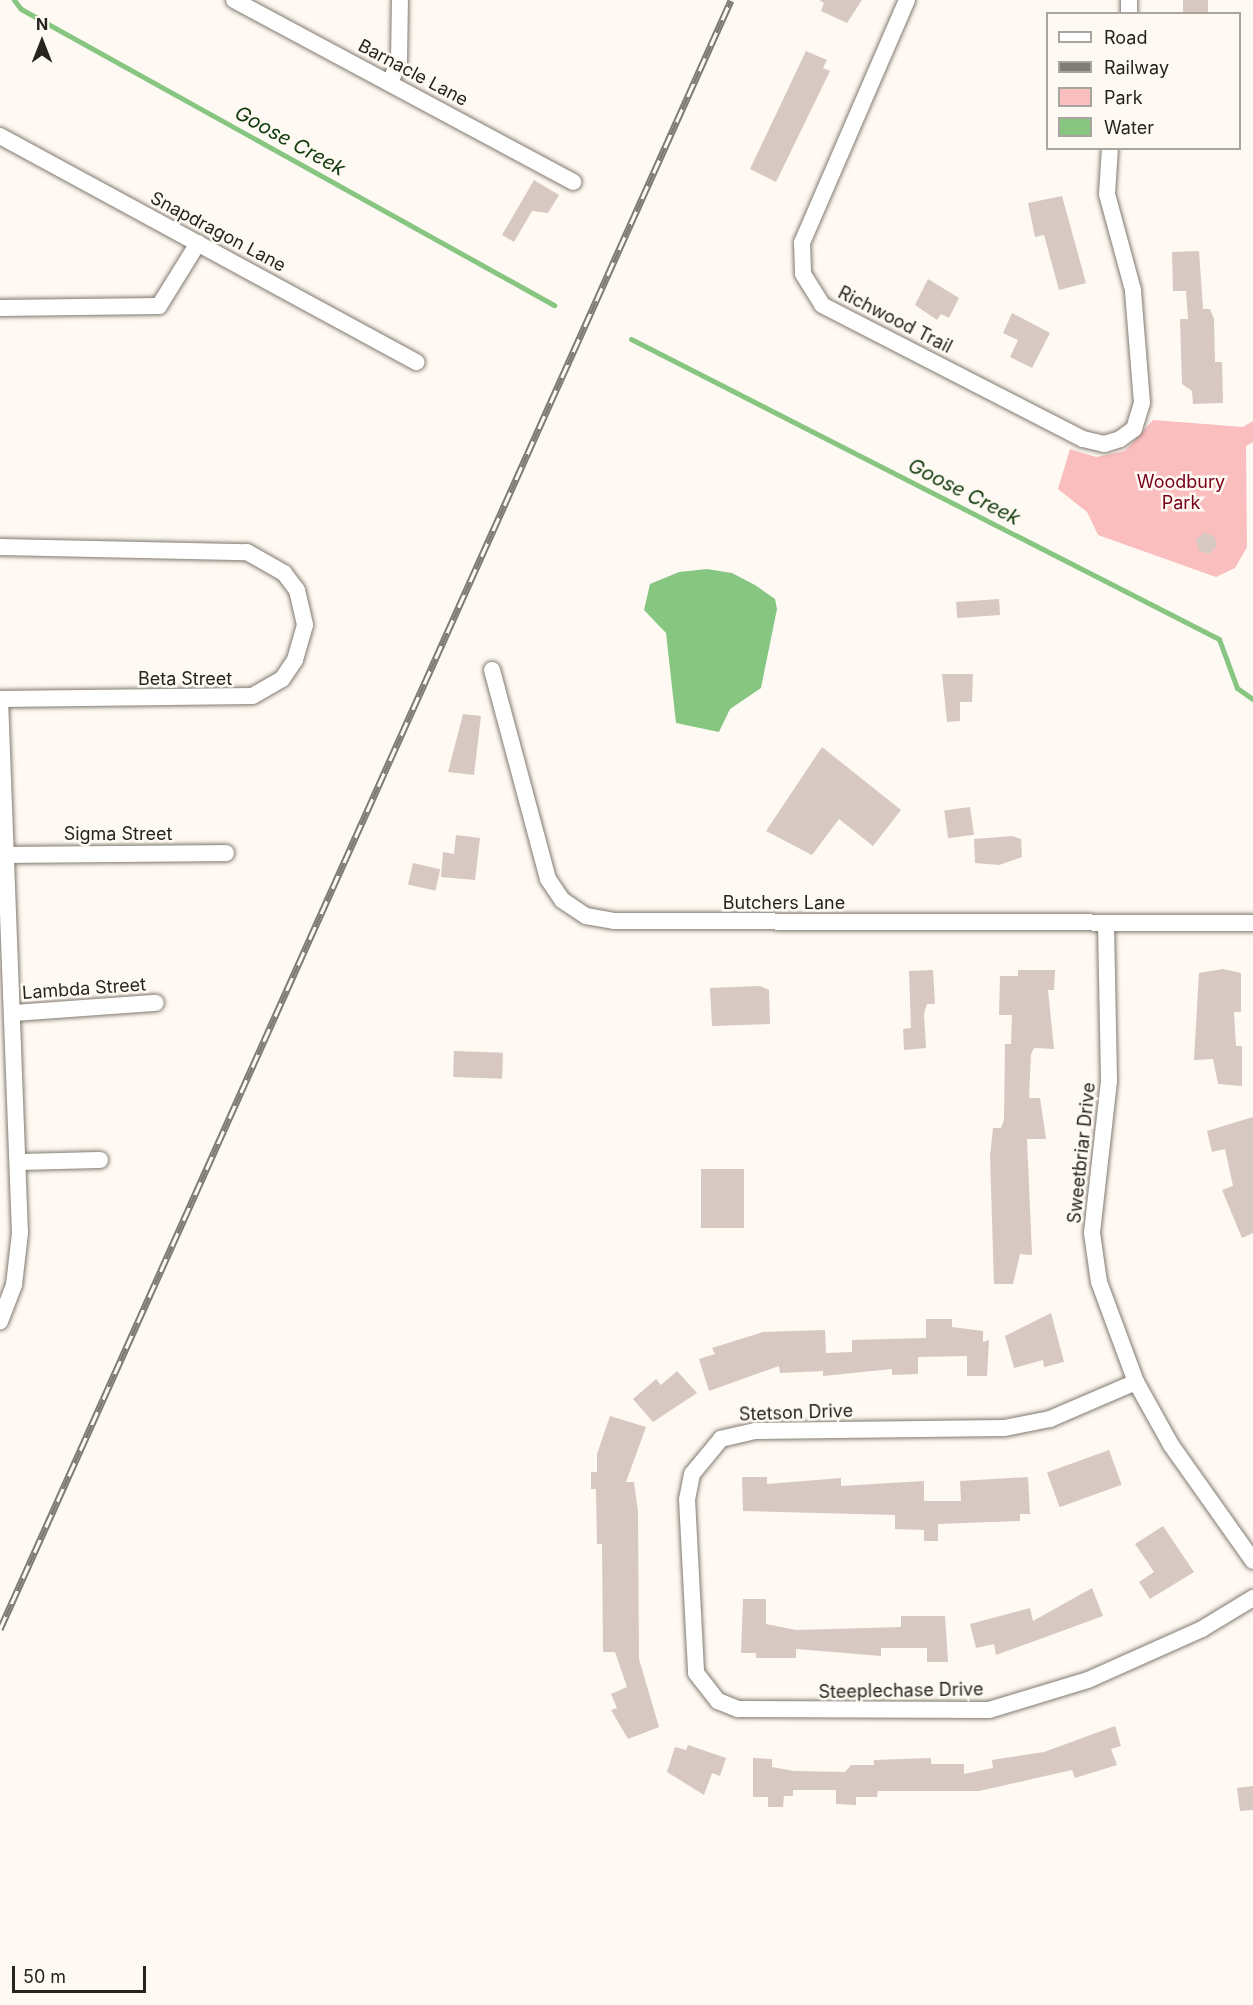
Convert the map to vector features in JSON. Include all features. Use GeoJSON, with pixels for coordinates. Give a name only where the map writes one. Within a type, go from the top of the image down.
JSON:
{"type":"FeatureCollection","features":[{"type":"Feature","properties":{"kind":"street","name":"Barnacle Lane"},"geometry":{"type":"LineString","coordinates":[[234,0],[390,82],[573,183]]}},
{"type":"Feature","properties":{"kind":"street"},"geometry":{"type":"LineString","coordinates":[[390,82],[399,61],[400,0]]}},
{"type":"Feature","properties":{"kind":"street","name":"Richwood Trail"},"geometry":{"type":"LineString","coordinates":[[907,0],[813,213],[802,243],[803,274],[822,305],[1083,439],[1104,444],[1120,439],[1134,429],[1142,403],[1133,290],[1107,194],[1110,150]]}},
{"type":"Feature","properties":{"kind":"street","name":"Snapdragon Lane"},"geometry":{"type":"LineString","coordinates":[[0,136],[417,362]]}},
{"type":"Feature","properties":{"kind":"street"},"geometry":{"type":"LineString","coordinates":[[0,308],[159,306],[198,243]]}},
{"type":"Feature","properties":{"kind":"street","name":"Beta Street"},"geometry":{"type":"LineString","coordinates":[[0,546],[247,552],[284,573],[297,590],[305,625],[295,660],[282,679],[252,696],[0,699]]}},
{"type":"Feature","properties":{"kind":"street","name":"Butchers Lane"},"geometry":{"type":"LineString","coordinates":[[492,670],[548,879],[562,900],[586,916],[614,921],[1253,923]]}},
{"type":"Feature","properties":{"kind":"street"},"geometry":{"type":"LineString","coordinates":[[0,699],[15,1013],[20,1258],[0,1321]]}},
{"type":"Feature","properties":{"kind":"street","name":"Sigma Street"},"geometry":{"type":"LineString","coordinates":[[9,855],[226,853]]}},
{"type":"Feature","properties":{"kind":"street","name":"Sweetbriar Drive"},"geometry":{"type":"LineString","coordinates":[[1106,924],[1109,1081],[1092,1233],[1110,1321],[1136,1382],[1171,1445],[1253,1561]]}},
{"type":"Feature","properties":{"kind":"street","name":"Lambda Street"},"geometry":{"type":"LineString","coordinates":[[15,1013],[156,1003]]}},
{"type":"Feature","properties":{"kind":"street"},"geometry":{"type":"LineString","coordinates":[[19,1162],[100,1160]]}},
{"type":"Feature","properties":{"kind":"street","name":"Stetson Drive"},"geometry":{"type":"LineString","coordinates":[[710,1693],[692,1658],[687,1499],[692,1474],[721,1439],[755,1431],[1004,1428],[1050,1419],[1136,1382]]}},
{"type":"Feature","properties":{"kind":"street","name":"Steeplechase Drive"},"geometry":{"type":"LineString","coordinates":[[710,1693],[738,1709],[761,1711],[989,1710],[1088,1680],[1202,1629],[1253,1598]]}},
{"type":"Feature","properties":{"kind":"green space","name":"Woodbury Park"},"geometry":{"type":"Polygon","coordinates":[[[1153,420],[1243,427],[1253,421],[1253,442],[1246,446],[1247,547],[1235,568],[1216,577],[1098,535],[1087,512],[1058,489],[1070,449],[1096,457],[1125,451],[1153,420]]]}},
{"type":"Feature","properties":{"kind":"water"},"geometry":{"type":"Polygon","coordinates":[[[707,569],[732,573],[755,585],[775,599],[777,609],[761,688],[730,709],[719,732],[676,723],[666,633],[644,610],[650,584],[679,572],[707,569]]]}},
{"type":"Feature","properties":{"kind":"building"},"geometry":{"type":"Polygon","coordinates":[[[819,0],[862,0],[847,23],[821,11],[824,3],[819,0]]]}},
{"type":"Feature","properties":{"kind":"building"},"geometry":{"type":"Polygon","coordinates":[[[1183,0],[1208,0],[1208,12],[1183,12],[1183,0]]]}},
{"type":"Feature","properties":{"kind":"building"},"geometry":{"type":"Polygon","coordinates":[[[806,51],[827,60],[823,68],[830,71],[776,182],[750,169],[806,51]]]}},
{"type":"Feature","properties":{"kind":"building"},"geometry":{"type":"Polygon","coordinates":[[[534,180],[559,195],[548,213],[532,211],[514,242],[502,235],[534,180]]]}},
{"type":"Feature","properties":{"kind":"building"},"geometry":{"type":"Polygon","coordinates":[[[1062,196],[1086,283],[1059,290],[1044,235],[1035,237],[1028,203],[1062,196]]]}},
{"type":"Feature","properties":{"kind":"building"},"geometry":{"type":"Polygon","coordinates":[[[1199,251],[1203,309],[1210,309],[1214,319],[1215,362],[1222,362],[1223,403],[1193,404],[1192,391],[1182,384],[1180,319],[1188,319],[1186,291],[1173,291],[1172,252],[1199,251]]]}},
{"type":"Feature","properties":{"kind":"building"},"geometry":{"type":"Polygon","coordinates":[[[928,279],[959,298],[949,318],[941,314],[937,320],[915,305],[928,279]]]}},
{"type":"Feature","properties":{"kind":"building"},"geometry":{"type":"Polygon","coordinates":[[[1012,313],[1050,333],[1032,368],[1010,357],[1018,340],[1003,333],[1012,313]]]}},
{"type":"Feature","properties":{"kind":"building"},"geometry":{"type":"Polygon","coordinates":[[[1204,533],[1214,536],[1217,546],[1209,554],[1199,551],[1196,540],[1204,533]]]}},
{"type":"Feature","properties":{"kind":"building"},"geometry":{"type":"Polygon","coordinates":[[[999,599],[1000,615],[957,618],[956,602],[999,599]]]}},
{"type":"Feature","properties":{"kind":"building"},"geometry":{"type":"Polygon","coordinates":[[[942,674],[973,674],[972,702],[960,702],[960,721],[947,722],[942,674]]]}},
{"type":"Feature","properties":{"kind":"building"},"geometry":{"type":"Polygon","coordinates":[[[463,714],[481,716],[474,775],[448,772],[463,714]]]}},
{"type":"Feature","properties":{"kind":"building"},"geometry":{"type":"Polygon","coordinates":[[[822,747],[901,810],[873,846],[839,819],[812,855],[766,831],[822,747]]]}},
{"type":"Feature","properties":{"kind":"building"},"geometry":{"type":"Polygon","coordinates":[[[970,807],[974,835],[948,838],[944,811],[970,807]]]}},
{"type":"Feature","properties":{"kind":"building"},"geometry":{"type":"Polygon","coordinates":[[[456,835],[480,838],[475,880],[441,877],[443,852],[454,854],[456,835]]]}},
{"type":"Feature","properties":{"kind":"building"},"geometry":{"type":"Polygon","coordinates":[[[1012,836],[1021,839],[1022,857],[999,865],[975,863],[974,839],[1012,836]]]}},
{"type":"Feature","properties":{"kind":"building"},"geometry":{"type":"Polygon","coordinates":[[[413,863],[440,869],[435,891],[408,884],[413,863]]]}},
{"type":"Feature","properties":{"kind":"building"},"geometry":{"type":"Polygon","coordinates":[[[1223,969],[1241,973],[1241,1012],[1234,1012],[1236,1046],[1242,1046],[1242,1086],[1218,1084],[1213,1059],[1194,1060],[1199,973],[1223,969]]]}},
{"type":"Feature","properties":{"kind":"building"},"geometry":{"type":"Polygon","coordinates":[[[933,970],[935,1004],[927,1004],[924,1014],[926,1048],[904,1050],[903,1029],[911,1028],[909,971],[933,970]]]}},
{"type":"Feature","properties":{"kind":"building"},"geometry":{"type":"Polygon","coordinates":[[[1018,970],[1055,970],[1054,990],[1048,990],[1054,1049],[1034,1048],[1031,1054],[1029,1098],[1040,1098],[1046,1139],[1027,1139],[1032,1255],[1020,1254],[1013,1284],[994,1284],[990,1156],[993,1128],[1001,1128],[1004,1120],[1005,1044],[1011,1044],[1012,1015],[999,1015],[1000,976],[1018,976],[1018,970]]]}},
{"type":"Feature","properties":{"kind":"building"},"geometry":{"type":"Polygon","coordinates":[[[760,986],[769,990],[770,1024],[712,1026],[710,988],[760,986]]]}},
{"type":"Feature","properties":{"kind":"building"},"geometry":{"type":"Polygon","coordinates":[[[454,1051],[503,1053],[502,1079],[453,1077],[454,1051]]]}},
{"type":"Feature","properties":{"kind":"building"},"geometry":{"type":"Polygon","coordinates":[[[1253,1117],[1253,1233],[1242,1238],[1222,1190],[1233,1186],[1225,1149],[1212,1152],[1207,1131],[1253,1117]]]}},
{"type":"Feature","properties":{"kind":"building"},"geometry":{"type":"Polygon","coordinates":[[[701,1169],[744,1169],[744,1228],[701,1228],[701,1169]]]}},
{"type":"Feature","properties":{"kind":"building"},"geometry":{"type":"Polygon","coordinates":[[[1051,1313],[1064,1362],[1044,1367],[1043,1360],[1014,1368],[1005,1336],[1051,1313]]]}},
{"type":"Feature","properties":{"kind":"building"},"geometry":{"type":"Polygon","coordinates":[[[926,1319],[952,1319],[952,1327],[983,1331],[983,1342],[989,1340],[987,1376],[967,1376],[967,1356],[918,1357],[918,1374],[892,1375],[892,1369],[823,1376],[823,1371],[780,1373],[779,1366],[709,1391],[699,1359],[715,1354],[712,1348],[763,1332],[825,1330],[826,1353],[852,1352],[852,1340],[926,1338],[926,1319]]]}},
{"type":"Feature","properties":{"kind":"building"},"geometry":{"type":"Polygon","coordinates":[[[677,1371],[697,1393],[653,1422],[633,1399],[656,1379],[661,1385],[677,1371]]]}},
{"type":"Feature","properties":{"kind":"building"},"geometry":{"type":"Polygon","coordinates":[[[610,1416],[646,1427],[626,1482],[634,1482],[638,1512],[639,1659],[659,1727],[628,1739],[611,1710],[617,1708],[611,1694],[627,1687],[615,1652],[603,1652],[602,1544],[597,1544],[596,1489],[591,1489],[591,1472],[597,1472],[597,1454],[610,1416]]]}},
{"type":"Feature","properties":{"kind":"building"},"geometry":{"type":"Polygon","coordinates":[[[1109,1450],[1122,1485],[1060,1507],[1047,1473],[1109,1450]]]}},
{"type":"Feature","properties":{"kind":"building"},"geometry":{"type":"Polygon","coordinates":[[[742,1477],[767,1477],[767,1484],[841,1478],[841,1486],[924,1481],[924,1501],[961,1501],[960,1481],[1028,1477],[1030,1514],[1020,1514],[1020,1521],[938,1524],[938,1541],[924,1541],[924,1530],[895,1529],[895,1515],[743,1511],[742,1477]]]}},
{"type":"Feature","properties":{"kind":"building"},"geometry":{"type":"Polygon","coordinates":[[[1163,1526],[1194,1572],[1150,1599],[1139,1582],[1154,1572],[1135,1544],[1163,1526]]]}},
{"type":"Feature","properties":{"kind":"building"},"geometry":{"type":"Polygon","coordinates":[[[1092,1588],[1103,1616],[996,1655],[994,1644],[976,1648],[970,1624],[1030,1608],[1033,1621],[1092,1588]]]}},
{"type":"Feature","properties":{"kind":"building"},"geometry":{"type":"Polygon","coordinates":[[[743,1599],[766,1599],[766,1624],[796,1630],[901,1627],[901,1616],[945,1616],[948,1662],[927,1662],[927,1648],[881,1648],[881,1656],[796,1649],[796,1658],[756,1658],[756,1653],[741,1653],[743,1599]]]}},
{"type":"Feature","properties":{"kind":"building"},"geometry":{"type":"Polygon","coordinates":[[[1115,1726],[1121,1746],[1111,1749],[1117,1765],[1075,1778],[1072,1770],[979,1791],[878,1791],[877,1797],[856,1797],[856,1805],[836,1804],[836,1790],[793,1790],[793,1796],[784,1796],[783,1807],[768,1807],[768,1797],[753,1797],[753,1758],[772,1759],[772,1767],[794,1771],[845,1772],[851,1765],[874,1765],[874,1760],[931,1758],[931,1764],[964,1764],[964,1774],[993,1768],[992,1760],[1044,1752],[1115,1726]]]}},
{"type":"Feature","properties":{"kind":"building"},"geometry":{"type":"Polygon","coordinates":[[[688,1745],[726,1758],[720,1776],[712,1773],[704,1795],[667,1772],[675,1747],[686,1750],[688,1745]]]}},
{"type":"Feature","properties":{"kind":"building"},"geometry":{"type":"Polygon","coordinates":[[[1253,1786],[1253,1810],[1240,1811],[1237,1788],[1253,1786]]]}},
{"type":"Feature","properties":{"kind":"waterway","name":"Goose Creek"},"geometry":{"type":"LineString","coordinates":[[14,0],[21,9],[554,305]]}},
{"type":"Feature","properties":{"kind":"waterway","name":"Goose Creek"},"geometry":{"type":"LineString","coordinates":[[631,339],[1219,639],[1237,688],[1253,699]]}},
{"type":"Feature","properties":{"kind":"railway"},"geometry":{"type":"LineString","coordinates":[[0,1629],[731,0]]}}]}
